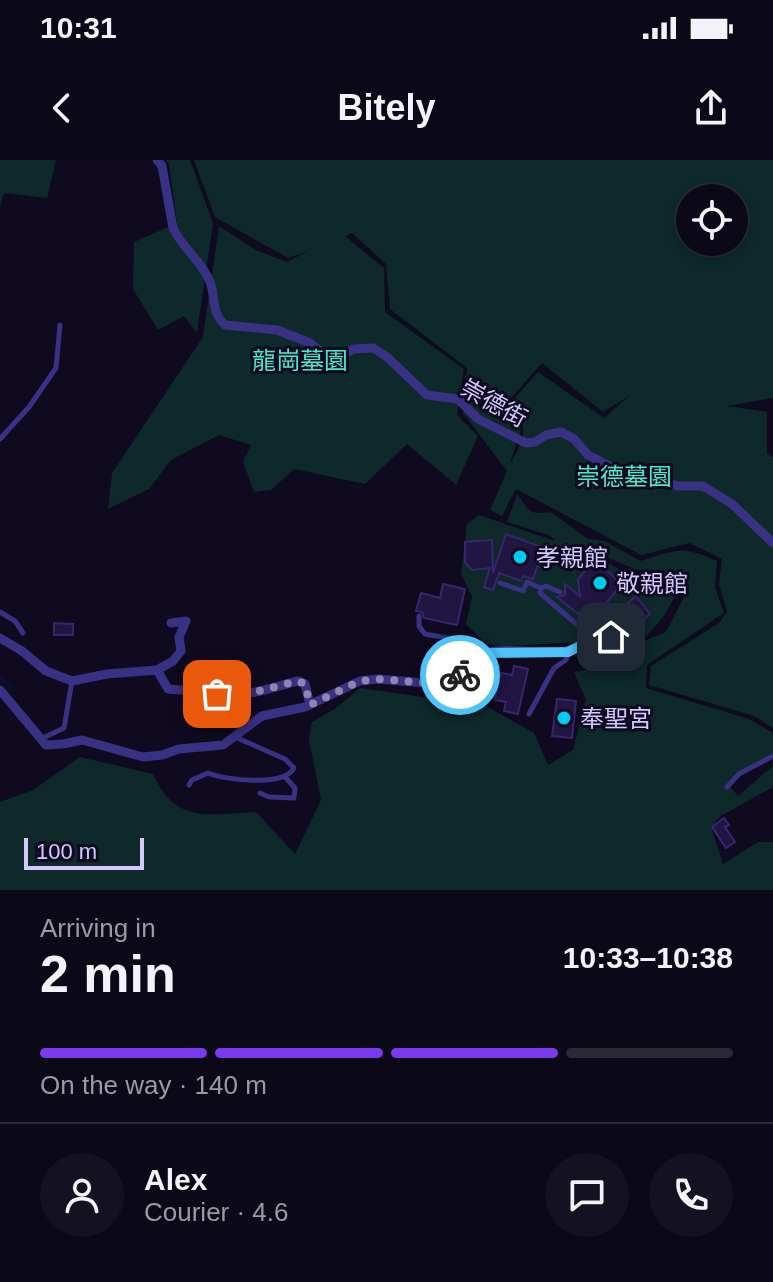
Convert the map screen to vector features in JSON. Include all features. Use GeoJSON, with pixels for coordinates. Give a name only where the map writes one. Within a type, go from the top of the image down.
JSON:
{"type":"FeatureCollection","features":[{"type":"Feature","properties":{"kind":"street","name":"崇德街"},"geometry":{"type":"LineString","coordinates":[[157,160],[162,166],[176,236],[204,271],[210,282],[215,312],[225,325],[277,330],[310,343],[329,358],[354,349],[373,348],[387,357],[427,395],[458,399],[478,419],[526,443],[561,432],[574,439],[588,455],[619,471],[657,478],[677,486],[703,486],[732,504],[773,543]]}},
{"type":"Feature","properties":{"kind":"street"},"geometry":{"type":"LineString","coordinates":[[0,638],[46,671],[72,681],[107,674],[157,670],[173,661],[181,651],[179,637],[186,621],[171,623]]}},
{"type":"Feature","properties":{"kind":"street"},"geometry":{"type":"LineString","coordinates":[[0,690],[46,745],[82,740],[143,757],[179,749],[215,747],[235,737],[262,716],[310,705],[360,681],[378,679],[441,686],[455,683],[468,664],[482,654],[568,652],[584,644]]}},
{"type":"Feature","properties":{"kind":"street"},"geometry":{"type":"LineString","coordinates":[[157,670],[168,689],[192,691],[208,688],[217,694],[229,696],[298,681],[305,684],[310,705]]}},
{"type":"Feature","properties":{"kind":"lane"},"geometry":{"type":"LineString","coordinates":[[0,439],[29,407],[56,368],[60,325]]}},
{"type":"Feature","properties":{"kind":"lane"},"geometry":{"type":"LineString","coordinates":[[500,583],[523,591],[527,582],[560,592]]}},
{"type":"Feature","properties":{"kind":"lane"},"geometry":{"type":"LineString","coordinates":[[541,588],[542,598],[581,628],[584,644],[613,641],[611,637]]}},
{"type":"Feature","properties":{"kind":"lane"},"geometry":{"type":"LineString","coordinates":[[0,612],[15,621],[23,633]]}},
{"type":"Feature","properties":{"kind":"lane"},"geometry":{"type":"LineString","coordinates":[[419,616],[419,626],[425,634],[455,638],[473,645],[482,654]]}},
{"type":"Feature","properties":{"kind":"lane"},"geometry":{"type":"LineString","coordinates":[[529,714],[554,668],[566,660],[568,652]]}},
{"type":"Feature","properties":{"kind":"lane"},"geometry":{"type":"LineString","coordinates":[[40,739],[64,728],[72,681]]}},
{"type":"Feature","properties":{"kind":"lane"},"geometry":{"type":"LineString","coordinates":[[189,785],[192,780],[208,773],[224,780],[273,780],[285,777],[294,768],[285,759],[235,737]]}},
{"type":"Feature","properties":{"kind":"lane"},"geometry":{"type":"LineString","coordinates":[[727,787],[739,774],[773,756]]}},
{"type":"Feature","properties":{"kind":"lane"},"geometry":{"type":"LineString","coordinates":[[260,793],[269,797],[294,798],[295,788],[285,777]]}},
{"type":"Feature","properties":{"kind":"green space"},"geometry":{"type":"Polygon","coordinates":[[[0,160],[56,160],[47,198],[4,193],[0,206],[0,160]]]}},
{"type":"Feature","properties":{"kind":"green space","name":"龍崗墓園"},"geometry":{"type":"Polygon","coordinates":[[[166,160],[190,160],[213,223],[197,333],[184,316],[158,330],[133,289],[134,242],[177,223],[166,160]]]}},
{"type":"Feature","properties":{"kind":"green space","name":"崇德墓園"},"geometry":{"type":"Polygon","coordinates":[[[194,160],[773,160],[773,398],[727,406],[767,412],[767,454],[773,457],[773,728],[754,716],[649,685],[651,666],[719,623],[727,612],[719,584],[722,559],[689,543],[641,555],[516,489],[502,516],[490,510],[507,471],[463,413],[467,368],[390,309],[386,264],[352,233],[345,236],[384,268],[385,312],[464,369],[457,415],[478,436],[456,485],[407,444],[365,484],[294,469],[271,490],[254,492],[243,462],[251,445],[219,435],[171,460],[149,489],[108,509],[112,473],[203,337],[219,226],[256,250],[287,262],[308,251],[288,258],[215,217],[194,160]],[[542,363],[511,398],[521,429],[509,466],[523,433],[513,400],[538,372],[604,418],[629,396],[603,412],[542,363]]]}},
{"type":"Feature","properties":{"kind":"green space"},"geometry":{"type":"Polygon","coordinates":[[[517,494],[533,512],[551,512],[588,539],[605,541],[640,561],[687,551],[717,561],[715,587],[724,613],[647,665],[646,688],[749,719],[773,733],[773,753],[728,784],[738,796],[773,766],[773,787],[721,816],[711,827],[723,864],[758,842],[773,842],[773,890],[0,890],[0,802],[33,790],[80,757],[153,774],[172,802],[195,813],[256,812],[295,854],[321,800],[309,740],[312,722],[336,708],[360,688],[486,706],[534,733],[548,765],[573,750],[586,700],[574,672],[597,668],[627,648],[666,632],[687,591],[669,575],[634,569],[591,550],[589,554],[675,596],[664,616],[644,639],[502,646],[486,644],[466,624],[472,597],[461,573],[467,524],[479,515],[555,541],[551,536],[507,522],[517,494]]]}},
{"type":"Feature","properties":{"kind":"building"},"geometry":{"type":"Polygon","coordinates":[[[506,534],[544,548],[533,579],[523,576],[521,581],[499,573],[493,590],[484,587],[490,568],[472,570],[465,562],[465,542],[492,540],[493,573],[506,534]]]}},
{"type":"Feature","properties":{"kind":"building"},"geometry":{"type":"Polygon","coordinates":[[[595,560],[622,584],[606,603],[591,604],[626,632],[616,635],[611,632],[606,636],[557,597],[565,595],[565,584],[580,596],[578,579],[595,560]]]}},
{"type":"Feature","properties":{"kind":"building"},"geometry":{"type":"Polygon","coordinates":[[[443,584],[465,589],[457,625],[424,618],[422,612],[416,611],[421,593],[440,598],[443,584]]]}},
{"type":"Feature","properties":{"kind":"building"},"geometry":{"type":"Polygon","coordinates":[[[636,596],[650,614],[636,627],[618,625],[620,610],[636,596]]]}},
{"type":"Feature","properties":{"kind":"building"},"geometry":{"type":"Polygon","coordinates":[[[54,623],[73,624],[73,635],[54,635],[54,623]]]}},
{"type":"Feature","properties":{"kind":"building"},"geometry":{"type":"Polygon","coordinates":[[[514,666],[528,669],[518,714],[504,711],[506,702],[495,700],[501,673],[512,675],[514,666]]]}},
{"type":"Feature","properties":{"kind":"building","name":"奉聖宮"},"geometry":{"type":"Polygon","coordinates":[[[557,699],[576,701],[572,738],[552,736],[557,699]]]}},
{"type":"Feature","properties":{"kind":"building"},"geometry":{"type":"Polygon","coordinates":[[[724,818],[729,825],[725,827],[735,842],[726,848],[712,827],[724,818]]]}},
{"type":"Feature","properties":{"kind":"waterway"},"geometry":{"type":"LineString","coordinates":[[0,678],[12,687]]}},
{"type":"Feature","properties":{"kind":"way so far"},"geometry":{"type":"LineString","coordinates":[[217,694],[239,696],[298,681],[305,684],[310,705],[360,681],[378,679],[441,686],[455,683],[460,675]]}},
{"type":"Feature","properties":{"kind":"place","name":"孝親館"},"geometry":{"type":"Point","coordinates":[520,557]}},
{"type":"Feature","properties":{"kind":"place","name":"敬親館"},"geometry":{"type":"Point","coordinates":[600,583]}},
{"type":"Feature","properties":{"kind":"place","name":"奉聖宮"},"geometry":{"type":"Point","coordinates":[564,718]}},
{"type":"Feature","properties":{"kind":"route"},"geometry":{"type":"LineString","coordinates":[[460,675],[468,664],[484,653],[568,652],[584,644],[613,641],[611,637]]}}]}
